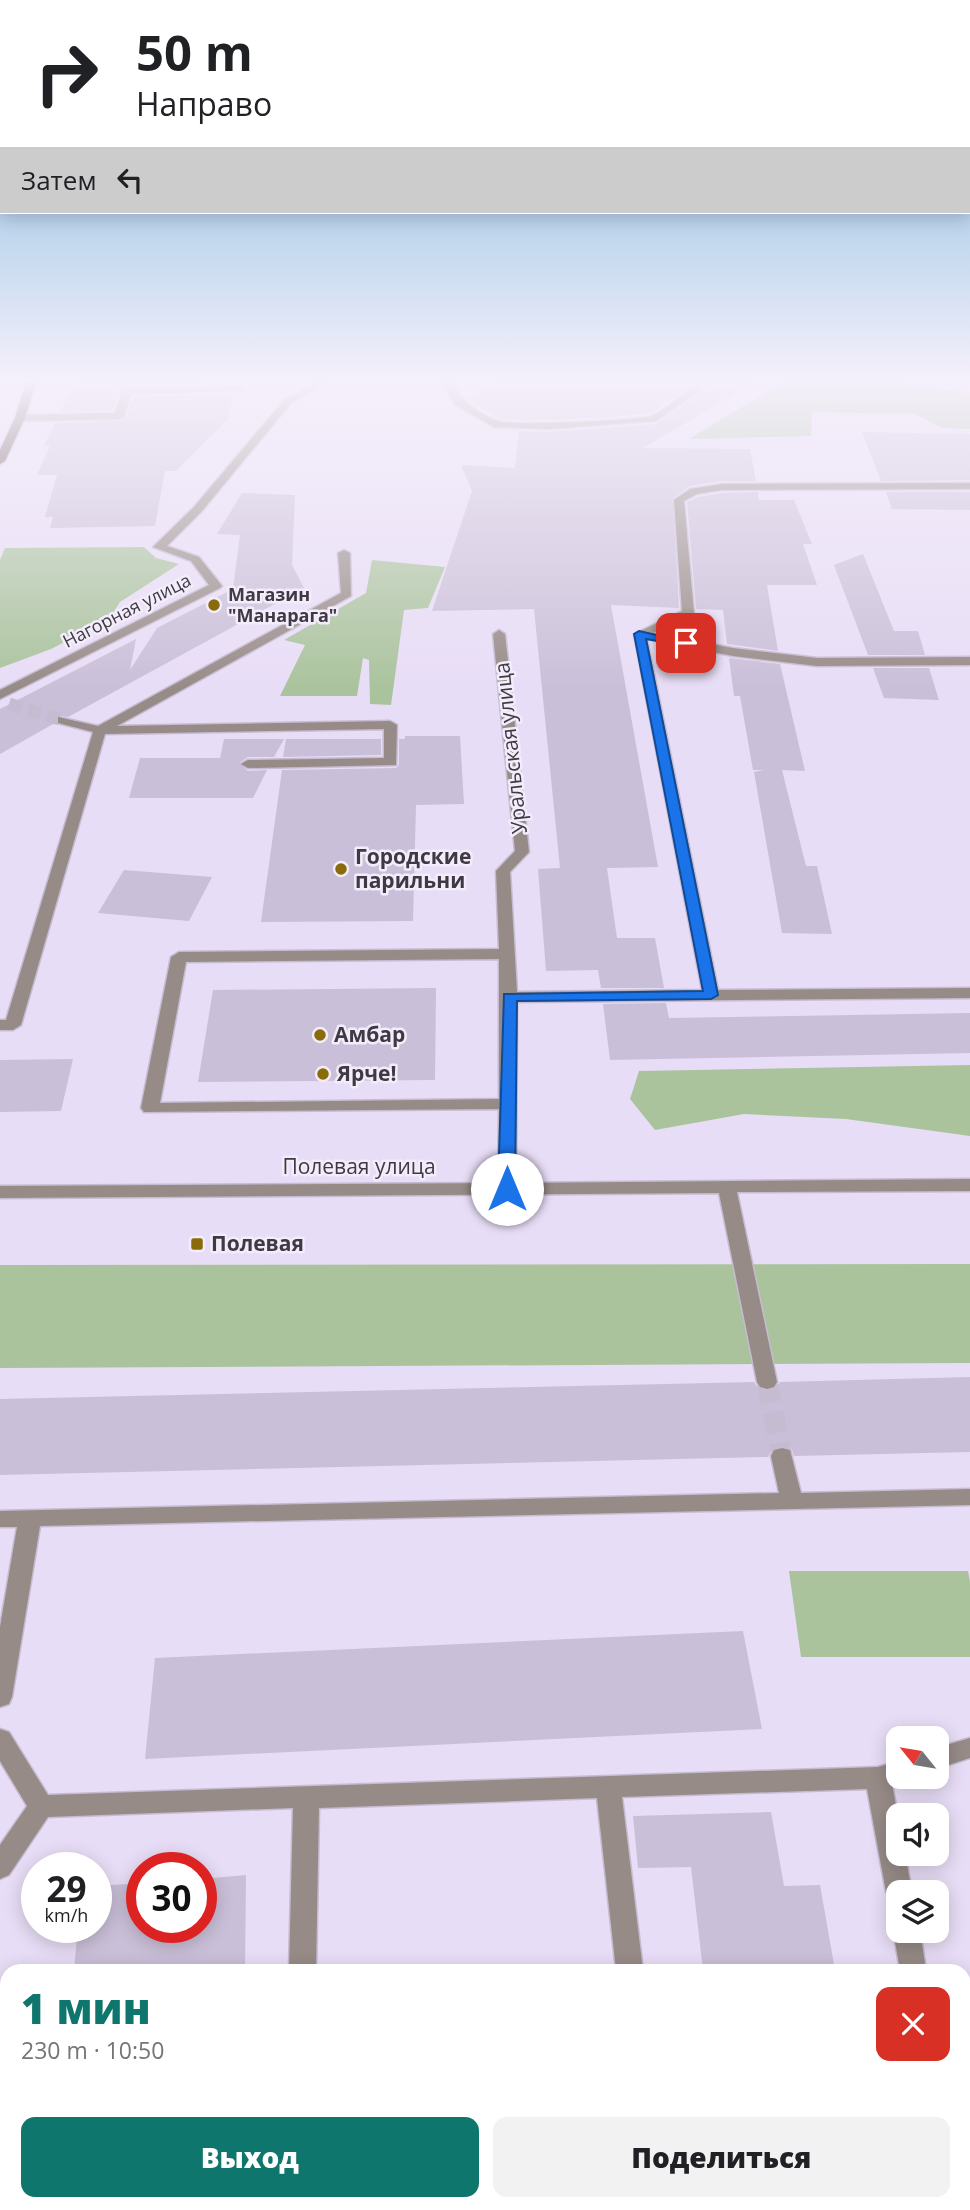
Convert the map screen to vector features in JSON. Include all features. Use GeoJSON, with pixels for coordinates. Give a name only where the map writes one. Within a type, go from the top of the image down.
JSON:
{"type":"FeatureCollection","features":[{"type":"Feature","properties":{"kind":"street","name":"Нагорная улица"},"geometry":{"type":"LineString","coordinates":[[3,700],[216,586],[195,559],[159,547],[198,509],[220,483]]}},
{"type":"Feature","properties":{"kind":"street"},"geometry":{"type":"LineString","coordinates":[[639,634],[688,613],[679,500],[694,492],[722,487],[970,486]]}},
{"type":"Feature","properties":{"kind":"street"},"geometry":{"type":"LineString","coordinates":[[0,1025],[13,1025],[100,730],[347,594],[344,553]]}},
{"type":"Feature","properties":{"kind":"street","name":"Уральская улица"},"geometry":{"type":"LineString","coordinates":[[499,634],[522,852],[503,871],[509,997],[507,1189]]}},
{"type":"Feature","properties":{"kind":"street"},"geometry":{"type":"LineString","coordinates":[[639,634],[733,652],[817,662],[970,661]]}},
{"type":"Feature","properties":{"kind":"street"},"geometry":{"type":"LineString","coordinates":[[639,634],[711,995]]}},
{"type":"Feature","properties":{"kind":"street"},"geometry":{"type":"LineString","coordinates":[[63,720],[100,730],[390,725],[391,762],[248,764]]}},
{"type":"Feature","properties":{"kind":"street"},"geometry":{"type":"LineString","coordinates":[[507,954],[179,957],[150,1108],[508,1104]]}},
{"type":"Feature","properties":{"kind":"street"},"geometry":{"type":"LineString","coordinates":[[509,997],[970,993]]}},
{"type":"Feature","properties":{"kind":"street","name":"Полевая улица"},"geometry":{"type":"LineString","coordinates":[[0,1192],[970,1185]]}},
{"type":"Feature","properties":{"kind":"street"},"geometry":{"type":"LineString","coordinates":[[727,1186],[767,1382]]}},
{"type":"Feature","properties":{"kind":"street"},"geometry":{"type":"LineString","coordinates":[[782,1456],[792,1501]]}},
{"type":"Feature","properties":{"kind":"street"},"geometry":{"type":"LineString","coordinates":[[0,1519],[970,1497]]}},
{"type":"Feature","properties":{"kind":"street"},"geometry":{"type":"LineString","coordinates":[[0,1697],[30,1518]]}},
{"type":"Feature","properties":{"kind":"street"},"geometry":{"type":"LineString","coordinates":[[0,1739],[41,1806]]}},
{"type":"Feature","properties":{"kind":"street"},"geometry":{"type":"LineString","coordinates":[[949,1755],[970,1748]]}},
{"type":"Feature","properties":{"kind":"street"},"geometry":{"type":"LineString","coordinates":[[41,1806],[886,1775]]}},
{"type":"Feature","properties":{"kind":"street"},"geometry":{"type":"LineString","coordinates":[[608,1787],[628,1964]]}},
{"type":"Feature","properties":{"kind":"street"},"geometry":{"type":"LineString","coordinates":[[889,1789],[898,1880]]}},
{"type":"Feature","properties":{"kind":"street"},"geometry":{"type":"LineString","coordinates":[[302,1964],[306,1797]]}},
{"type":"Feature","properties":{"kind":"street"},"geometry":{"type":"LineString","coordinates":[[0,1867],[41,1806]]}},
{"type":"Feature","properties":{"kind":"street"},"geometry":{"type":"LineString","coordinates":[[908,1943],[912,1964]]}},
{"type":"Feature","properties":{"kind":"green space"},"geometry":{"type":"Polygon","coordinates":[[[144,547],[156,558],[179,564],[120,602],[109,619],[51,649],[0,668],[0,560],[5,548],[144,547]]]}},
{"type":"Feature","properties":{"kind":"green space"},"geometry":{"type":"Polygon","coordinates":[[[372,560],[445,567],[428,608],[404,610],[391,705],[370,704],[369,660],[363,658],[357,696],[280,696],[305,645],[284,640],[366,593],[372,560]]]}},
{"type":"Feature","properties":{"kind":"green space"},"geometry":{"type":"Polygon","coordinates":[[[970,1065],[970,1136],[846,1119],[744,1114],[655,1130],[630,1099],[639,1071],[970,1065]]]}},
{"type":"Feature","properties":{"kind":"green space"},"geometry":{"type":"Polygon","coordinates":[[[970,1264],[970,1363],[0,1368],[0,1265],[970,1264]]]}},
{"type":"Feature","properties":{"kind":"green space"},"geometry":{"type":"Polygon","coordinates":[[[789,1571],[968,1571],[970,1657],[801,1657],[789,1571]]]}},
{"type":"Feature","properties":{"kind":"building"},"geometry":{"type":"Polygon","coordinates":[[[55,483],[163,483],[155,526],[50,528],[53,517],[45,517],[55,483]]]}},
{"type":"Feature","properties":{"kind":"building"},"geometry":{"type":"Polygon","coordinates":[[[469,483],[708,483],[690,486],[673,498],[679,608],[611,605],[658,867],[607,868],[617,938],[655,938],[664,988],[601,988],[598,970],[546,971],[538,869],[560,868],[534,609],[432,611],[472,491],[469,483]]]}},
{"type":"Feature","properties":{"kind":"building"},"geometry":{"type":"Polygon","coordinates":[[[758,492],[759,500],[794,500],[812,544],[803,544],[817,585],[767,585],[778,651],[727,644],[723,610],[696,609],[687,502],[698,497],[722,493],[758,492]]]}},
{"type":"Feature","properties":{"kind":"building"},"geometry":{"type":"Polygon","coordinates":[[[886,492],[970,492],[970,510],[892,509],[886,492]]]}},
{"type":"Feature","properties":{"kind":"building"},"geometry":{"type":"Polygon","coordinates":[[[242,493],[295,495],[292,565],[304,588],[68,717],[56,715],[55,723],[0,754],[0,709],[136,639],[130,670],[157,628],[233,589],[240,535],[217,534],[242,493]]]}},
{"type":"Feature","properties":{"kind":"building"},"geometry":{"type":"Polygon","coordinates":[[[863,554],[894,631],[918,631],[925,655],[868,655],[834,565],[863,554]]]}},
{"type":"Feature","properties":{"kind":"building"},"geometry":{"type":"Polygon","coordinates":[[[729,658],[780,664],[805,771],[782,770],[806,866],[817,866],[832,934],[782,933],[754,772],[764,770],[753,770],[740,696],[734,696],[729,658]]]}},
{"type":"Feature","properties":{"kind":"building"},"geometry":{"type":"Polygon","coordinates":[[[873,668],[929,668],[939,700],[884,698],[873,668]]]}},
{"type":"Feature","properties":{"kind":"building"},"geometry":{"type":"Polygon","coordinates":[[[405,736],[460,736],[464,804],[416,805],[413,921],[261,922],[282,770],[396,768],[399,765],[399,739],[405,739],[405,736]]]}},
{"type":"Feature","properties":{"kind":"building"},"geometry":{"type":"Polygon","coordinates":[[[224,739],[284,739],[274,757],[248,757],[239,763],[248,771],[267,770],[253,798],[129,798],[140,758],[220,758],[224,739]]]}},
{"type":"Feature","properties":{"kind":"building"},"geometry":{"type":"Polygon","coordinates":[[[286,739],[381,739],[381,755],[283,757],[286,739]]]}},
{"type":"Feature","properties":{"kind":"building"},"geometry":{"type":"Polygon","coordinates":[[[124,870],[212,877],[189,921],[98,913],[124,870]]]}},
{"type":"Feature","properties":{"kind":"building","name":"Амбар"},"geometry":{"type":"Polygon","coordinates":[[[436,988],[435,1080],[198,1082],[213,990],[436,988]]]}},
{"type":"Feature","properties":{"kind":"building"},"geometry":{"type":"Polygon","coordinates":[[[666,1003],[669,1018],[970,1013],[970,1053],[610,1060],[603,1004],[666,1003]]]}},
{"type":"Feature","properties":{"kind":"building"},"geometry":{"type":"Polygon","coordinates":[[[73,1059],[61,1111],[0,1112],[0,1060],[73,1059]]]}},
{"type":"Feature","properties":{"kind":"building"},"geometry":{"type":"Polygon","coordinates":[[[970,1377],[970,1452],[794,1456],[791,1447],[781,1445],[772,1449],[768,1457],[0,1475],[0,1399],[754,1382],[759,1390],[768,1392],[780,1382],[970,1377]]]}},
{"type":"Feature","properties":{"kind":"building"},"geometry":{"type":"Polygon","coordinates":[[[743,1631],[762,1729],[145,1759],[155,1658],[743,1631]]]}},
{"type":"Feature","properties":{"kind":"building"},"geometry":{"type":"Polygon","coordinates":[[[771,1812],[784,1886],[820,1885],[834,1964],[702,1964],[691,1867],[638,1868],[633,1816],[771,1812]]]}},
{"type":"Feature","properties":{"kind":"building"},"geometry":{"type":"Polygon","coordinates":[[[246,1875],[245,1964],[75,1964],[77,1943],[112,1943],[112,1885],[126,1884],[126,1943],[217,1943],[217,1878],[246,1875]]]}},
{"type":"Feature","properties":{"kind":"tunnel"},"geometry":{"type":"LineString","coordinates":[[9,704],[63,720]]}},
{"type":"Feature","properties":{"kind":"tunnel"},"geometry":{"type":"LineString","coordinates":[[767,1382],[782,1456]]}},
{"type":"Feature","properties":{"kind":"place","name":"Магазин \"Манарага\""},"geometry":{"type":"Point","coordinates":[214,605]}},
{"type":"Feature","properties":{"kind":"place","name":"Городские парильни"},"geometry":{"type":"Point","coordinates":[341,869]}},
{"type":"Feature","properties":{"kind":"place","name":"Амбар"},"geometry":{"type":"Point","coordinates":[320,1035]}},
{"type":"Feature","properties":{"kind":"place","name":"Ярче!"},"geometry":{"type":"Point","coordinates":[323,1074]}},
{"type":"Feature","properties":{"kind":"place","name":"Полевая"},"geometry":{"type":"Point","coordinates":[197,1244]}},
{"type":"Feature","properties":{"kind":"route"},"geometry":{"type":"LineString","coordinates":[[507,1189],[509,997],[711,995],[639,634],[686,643]]}}]}
